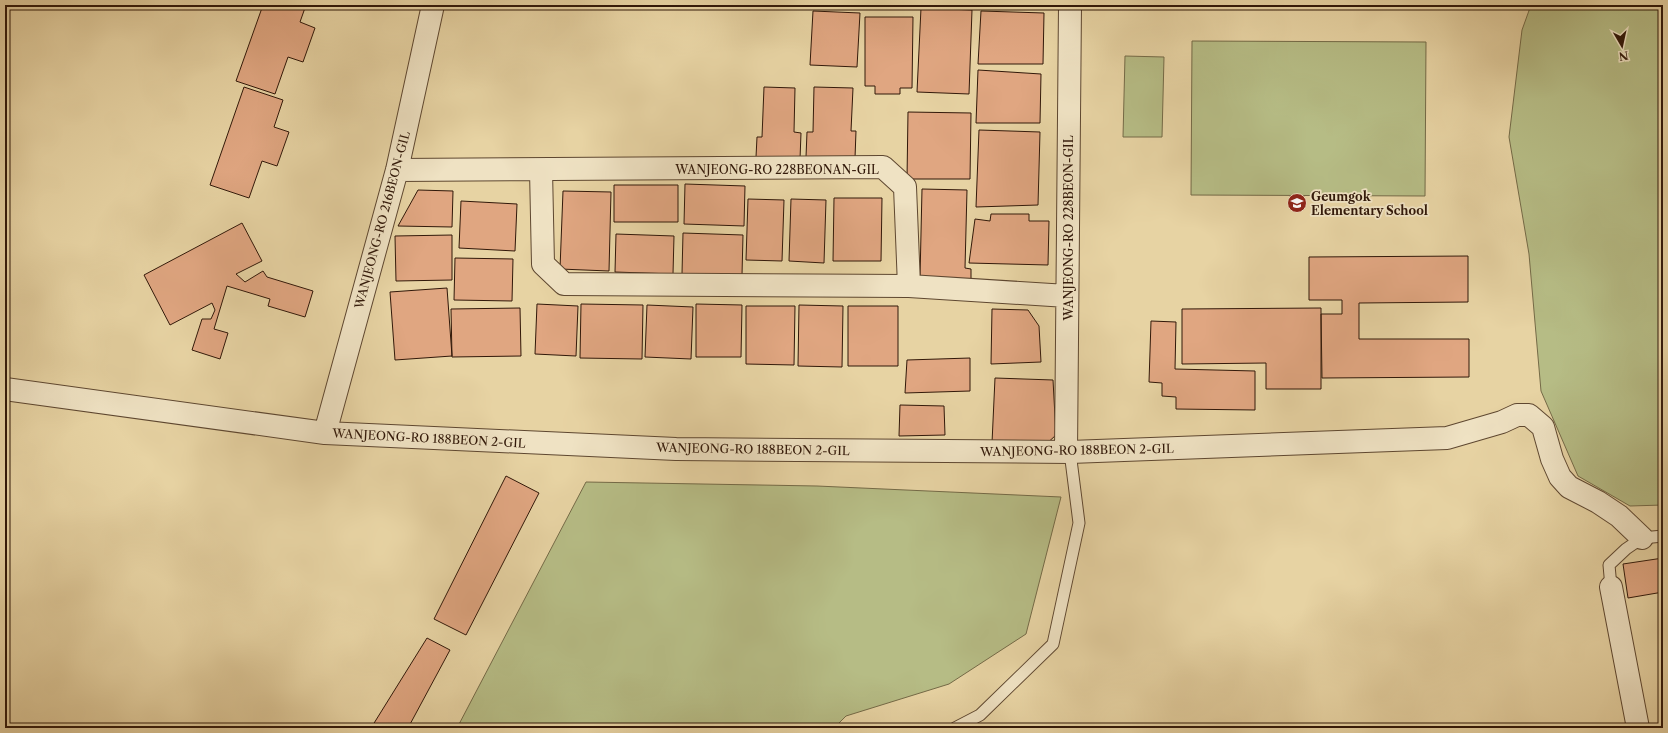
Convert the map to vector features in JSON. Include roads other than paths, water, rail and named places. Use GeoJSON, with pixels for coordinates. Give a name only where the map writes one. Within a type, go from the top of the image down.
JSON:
{"type":"FeatureCollection","features":[{"type":"Feature","properties":{"kind":"street","name":"WANJEONG-RO 216BEON-GIL"},"geometry":{"type":"LineString","coordinates":[[325,433],[397,170],[433,5]]}},
{"type":"Feature","properties":{"kind":"street","name":"WANJEONG-RO 228BEON-GIL"},"geometry":{"type":"LineString","coordinates":[[1068,452],[1067,296],[1070,5]]}},
{"type":"Feature","properties":{"kind":"street","name":"WANJEONG-RO 228BEONAN-GIL"},"geometry":{"type":"LineString","coordinates":[[397,170],[883,167],[905,187],[909,286]]}},
{"type":"Feature","properties":{"kind":"street"},"geometry":{"type":"LineString","coordinates":[[541,170],[543,264],[564,284],[909,286],[1067,296]]}},
{"type":"Feature","properties":{"kind":"street","name":"WANJEONG-RO 188BEON 2-GIL"},"geometry":{"type":"LineString","coordinates":[[5,389],[325,433],[676,449],[1068,452],[1447,438],[1502,422],[1517,415],[1529,415],[1543,427],[1552,459],[1560,477],[1568,488],[1598,502],[1619,516],[1642,538]]}},
{"type":"Feature","properties":{"kind":"street"},"geometry":{"type":"LineString","coordinates":[[1611,587],[1638,728]]}},
{"type":"Feature","properties":{"kind":"lane"},"geometry":{"type":"LineString","coordinates":[[956,728],[980,716],[1053,644],[1079,523],[1068,452]]}},
{"type":"Feature","properties":{"kind":"lane"},"geometry":{"type":"LineString","coordinates":[[1611,587],[1610,566],[1626,549],[1642,538],[1663,536]]}},
{"type":"Feature","properties":{"kind":"place","name":"Geumgok Elementary School"},"geometry":{"type":"Point","coordinates":[1297,203]}}]}
